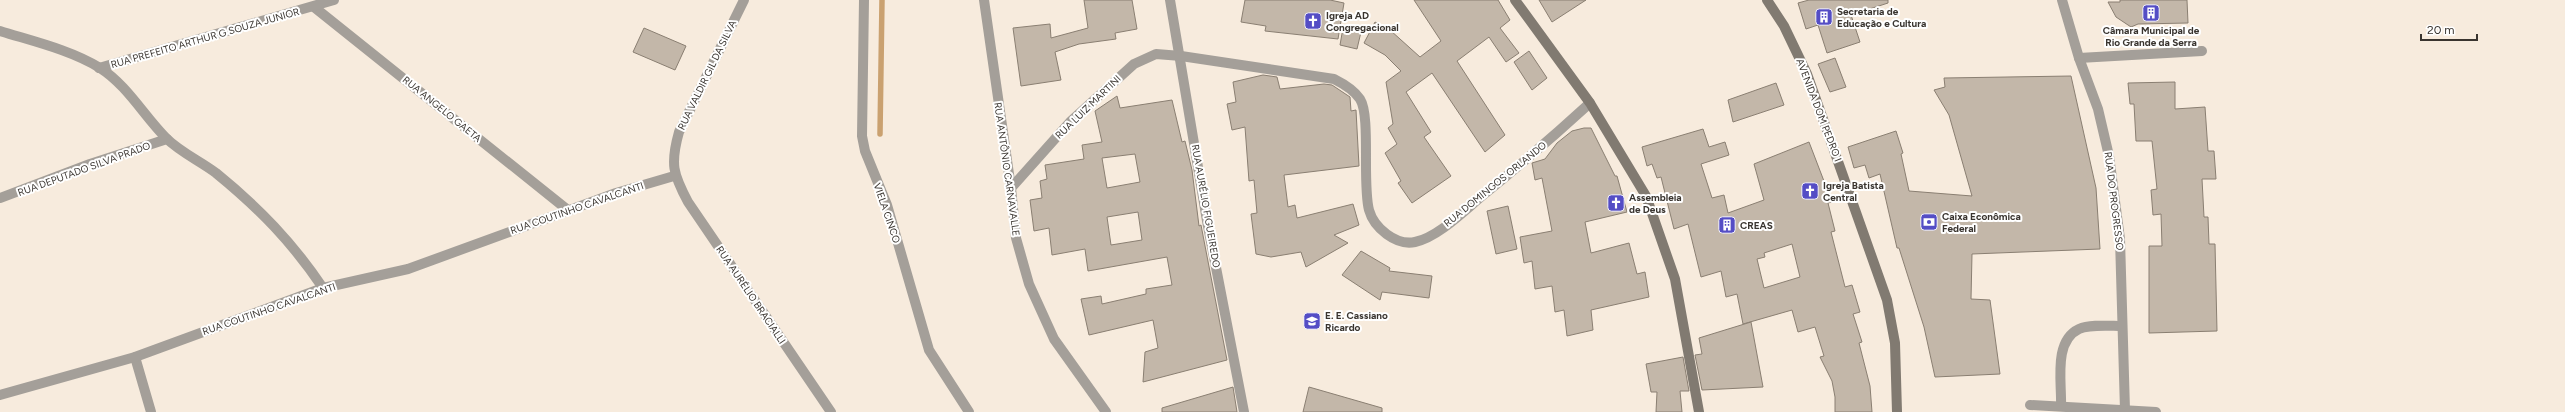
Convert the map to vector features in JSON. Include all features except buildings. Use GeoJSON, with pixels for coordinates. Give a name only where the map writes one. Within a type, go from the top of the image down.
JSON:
{"type":"FeatureCollection","features":[{"type":"Feature","properties":{"kind":"main road"},"geometry":{"type":"LineString","coordinates":[[1515,0],[1590,103],[1646,196],[1674,279],[1699,412]]}},
{"type":"Feature","properties":{"kind":"main road","name":"AVENIDA DOM PEDRO I"},"geometry":{"type":"LineString","coordinates":[[1767,0],[1784,26],[1808,74],[1887,300],[1895,343],[1897,412]]}},
{"type":"Feature","properties":{"kind":"street","name":"RUA PREFEITO ARTHUR G SOUZA JUNIOR"},"geometry":{"type":"LineString","coordinates":[[100,68],[334,0]]}},
{"type":"Feature","properties":{"kind":"street","name":"RUA VALDIR GIL DA SILVA"},"geometry":{"type":"LineString","coordinates":[[674,176],[673,154],[679,132],[744,0]]}},
{"type":"Feature","properties":{"kind":"street","name":"VIELA CINCO"},"geometry":{"type":"LineString","coordinates":[[864,0],[862,136],[865,151],[887,205],[929,350],[969,412]]}},
{"type":"Feature","properties":{"kind":"street","name":"RUA ANTÔNIO CARNAVALLE"},"geometry":{"type":"LineString","coordinates":[[984,0],[1011,188],[1016,238],[1030,284],[1054,339],[1106,412]]}},
{"type":"Feature","properties":{"kind":"street","name":"RUA AURÉLIO FIGUEIREDO"},"geometry":{"type":"LineString","coordinates":[[1170,0],[1181,56],[1207,221],[1244,412]]}},
{"type":"Feature","properties":{"kind":"street","name":"RUA DO PROGRESSO"},"geometry":{"type":"LineString","coordinates":[[2062,0],[2079,58],[2098,109],[2109,156],[2120,239],[2125,410]]}},
{"type":"Feature","properties":{"kind":"street","name":"RUA ANGELO GAETA"},"geometry":{"type":"LineString","coordinates":[[314,7],[569,211]]}},
{"type":"Feature","properties":{"kind":"street"},"geometry":{"type":"LineString","coordinates":[[0,32],[47,45],[100,68],[124,89],[167,139],[215,173],[260,211],[300,253],[323,288]]}},
{"type":"Feature","properties":{"kind":"street"},"geometry":{"type":"LineString","coordinates":[[2079,58],[2202,51]]}},
{"type":"Feature","properties":{"kind":"street","name":"RUA LUIZ MARTINI"},"geometry":{"type":"LineString","coordinates":[[1011,188],[1070,122],[1134,64],[1156,54],[1181,56]]}},
{"type":"Feature","properties":{"kind":"street","name":"RUA DOMINGOS ORLANDO"},"geometry":{"type":"LineString","coordinates":[[1181,56],[1334,79],[1354,92],[1361,100],[1365,113],[1365,187],[1369,212],[1379,227],[1391,237],[1403,242],[1416,242],[1446,226],[1559,132],[1590,103]]}},
{"type":"Feature","properties":{"kind":"street","name":"RUA DEPUTADO SILVA PRADO"},"geometry":{"type":"LineString","coordinates":[[0,198],[90,164],[167,139]]}},
{"type":"Feature","properties":{"kind":"street","name":"RUA COUTINHO CAVALCANTI"},"geometry":{"type":"LineString","coordinates":[[0,395],[135,357],[323,288],[408,269],[616,193],[674,176]]}},
{"type":"Feature","properties":{"kind":"street","name":"RUA AURÉLIO BRACIALLI"},"geometry":{"type":"LineString","coordinates":[[674,176],[688,202],[831,412]]}},
{"type":"Feature","properties":{"kind":"street"},"geometry":{"type":"LineString","coordinates":[[2061,406],[2062,347],[2069,335],[2080,329],[2122,326]]}},
{"type":"Feature","properties":{"kind":"street"},"geometry":{"type":"LineString","coordinates":[[135,357],[151,412]]}},
{"type":"Feature","properties":{"kind":"street"},"geometry":{"type":"LineString","coordinates":[[2030,405],[2156,412]]}},
{"type":"Feature","properties":{"kind":"waterway"},"geometry":{"type":"LineString","coordinates":[[880,134],[882,0]]}},
{"type":"Feature","properties":{"kind":"place","name":"Câmara Municipal de Rio Grande da Serra"},"geometry":{"type":"Point","coordinates":[2151,13]}},
{"type":"Feature","properties":{"kind":"place","name":"Secretaria de Educação e Cultura"},"geometry":{"type":"Point","coordinates":[1824,17]}},
{"type":"Feature","properties":{"kind":"place","name":"Igreja AD Congregacional"},"geometry":{"type":"Point","coordinates":[1313,21]}},
{"type":"Feature","properties":{"kind":"place","name":"Igreja Batista Central"},"geometry":{"type":"Point","coordinates":[1810,191]}},
{"type":"Feature","properties":{"kind":"place","name":"Assembleia de Deus"},"geometry":{"type":"Point","coordinates":[1616,203]}},
{"type":"Feature","properties":{"kind":"place","name":"Caixa Econômica Federal"},"geometry":{"type":"Point","coordinates":[1929,222]}},
{"type":"Feature","properties":{"kind":"place","name":"CREAS"},"geometry":{"type":"Point","coordinates":[1727,225]}},
{"type":"Feature","properties":{"kind":"place","name":"E. E. Cassiano Ricardo"},"geometry":{"type":"Point","coordinates":[1312,321]}}]}
